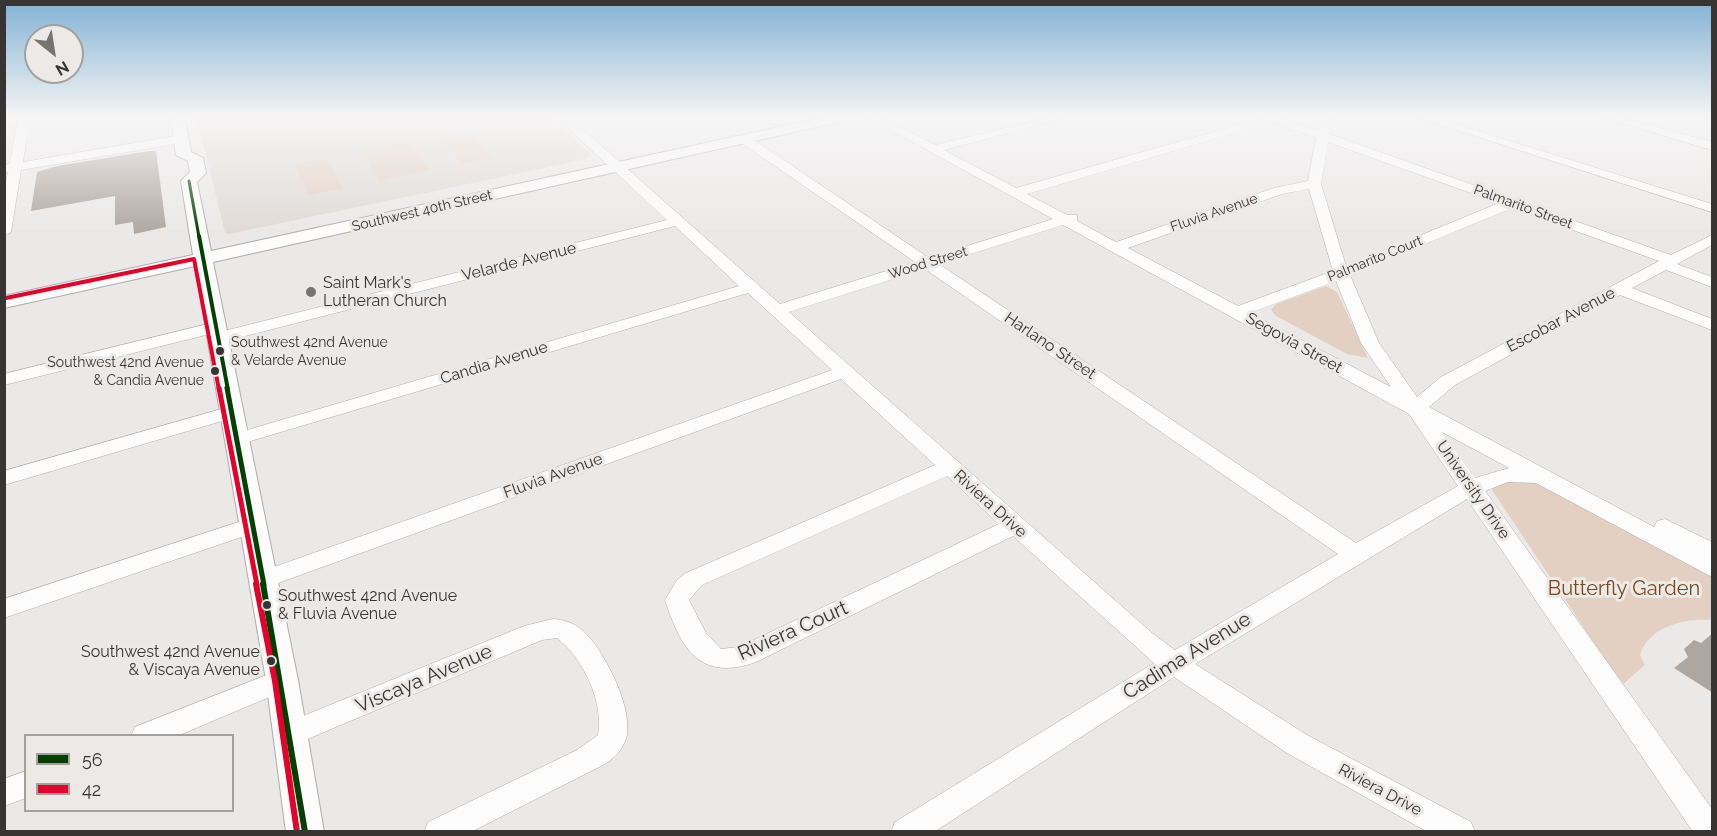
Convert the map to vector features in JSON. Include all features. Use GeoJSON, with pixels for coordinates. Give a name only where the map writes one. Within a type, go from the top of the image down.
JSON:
{"type":"FeatureCollection","features":[{"type":"Feature","properties":{"kind":"main road"},"geometry":{"type":"LineString","coordinates":[[177,157],[175,162],[177,177],[189,181],[235,425],[251,526],[282,680],[305,831]]}},
{"type":"Feature","properties":{"kind":"main road","name":"Southwest 40th Street"},"geometry":{"type":"LineString","coordinates":[[4,302],[202,255],[643,157]]}},
{"type":"Feature","properties":{"kind":"main road","name":"Southwest 40th Street"},"geometry":{"type":"LineString","coordinates":[[614,164],[650,157]]}},
{"type":"Feature","properties":{"kind":"main road","name":"Southwest 40th Street"},"geometry":{"type":"LineString","coordinates":[[4,291],[202,255]]}},
{"type":"Feature","properties":{"kind":"street"},"geometry":{"type":"LineString","coordinates":[[4,232],[10,168],[100,157]]}},
{"type":"Feature","properties":{"kind":"street","name":"Riviera Drive"},"geometry":{"type":"LineString","coordinates":[[606,157],[1143,640],[1232,703],[1318,756],[1460,831]]}},
{"type":"Feature","properties":{"kind":"street","name":"Harlano Street"},"geometry":{"type":"LineString","coordinates":[[771,157],[1354,554]]}},
{"type":"Feature","properties":{"kind":"street","name":"Segovia Street"},"geometry":{"type":"LineString","coordinates":[[957,157],[1707,553]]}},
{"type":"Feature","properties":{"kind":"street"},"geometry":{"type":"LineString","coordinates":[[1021,191],[1138,157]]}},
{"type":"Feature","properties":{"kind":"street"},"geometry":{"type":"LineString","coordinates":[[1318,157],[1314,184],[1329,244],[1370,343],[1398,385]]}},
{"type":"Feature","properties":{"kind":"street","name":"Palmarito Street"},"geometry":{"type":"LineString","coordinates":[[1383,157],[1668,262],[1713,282]]}},
{"type":"Feature","properties":{"kind":"street"},"geometry":{"type":"LineString","coordinates":[[1550,157],[1713,208]]}},
{"type":"Feature","properties":{"kind":"street","name":"Fluvia Avenue"},"geometry":{"type":"LineString","coordinates":[[1121,244],[1279,191],[1314,184]]}},
{"type":"Feature","properties":{"kind":"street","name":"Palmarito Court"},"geometry":{"type":"LineString","coordinates":[[1244,310],[1512,203]]}},
{"type":"Feature","properties":{"kind":"street","name":"Wood Street"},"geometry":{"type":"LineString","coordinates":[[777,310],[1072,218]]}},
{"type":"Feature","properties":{"kind":"street","name":"Velarde Avenue"},"geometry":{"type":"LineString","coordinates":[[4,380],[217,332],[679,221]]}},
{"type":"Feature","properties":{"kind":"street","name":"Escobar Avenue"},"geometry":{"type":"LineString","coordinates":[[1421,404],[1448,381],[1713,239]]}},
{"type":"Feature","properties":{"kind":"street","name":"Candia Avenue"},"geometry":{"type":"LineString","coordinates":[[4,478],[235,425],[752,287]]}},
{"type":"Feature","properties":{"kind":"street"},"geometry":{"type":"LineString","coordinates":[[1619,289],[1713,325]]}},
{"type":"Feature","properties":{"kind":"street","name":"Segovia Street"},"geometry":{"type":"LineString","coordinates":[[1244,310],[1398,385],[1421,404],[1545,478],[1707,553]]}},
{"type":"Feature","properties":{"kind":"street","name":"Fluvia Avenue"},"geometry":{"type":"LineString","coordinates":[[262,580],[844,372]]}},
{"type":"Feature","properties":{"kind":"street","name":"University Drive"},"geometry":{"type":"LineString","coordinates":[[1421,404],[1472,489],[1711,831]]}},
{"type":"Feature","properties":{"kind":"street","name":"Riviera Court"},"geometry":{"type":"LineString","coordinates":[[949,466],[694,579],[686,586],[677,600],[685,619],[713,657],[722,659],[747,655],[1014,526]]}},
{"type":"Feature","properties":{"kind":"street","name":"Cadima Avenue"},"geometry":{"type":"LineString","coordinates":[[906,831],[1174,663],[1354,554],[1492,478],[1508,475],[1545,478]]}},
{"type":"Feature","properties":{"kind":"street"},"geometry":{"type":"LineString","coordinates":[[4,609],[251,526]]}},
{"type":"Feature","properties":{"kind":"street","name":"Viscaya Avenue"},"geometry":{"type":"LineString","coordinates":[[291,734],[533,633],[558,629],[575,638],[593,665],[612,707],[615,721],[611,741],[595,754],[439,831]]}},
{"type":"Feature","properties":{"kind":"street"},"geometry":{"type":"LineString","coordinates":[[147,734],[282,680]]}},
{"type":"Feature","properties":{"kind":"street"},"geometry":{"type":"LineString","coordinates":[[4,793],[24,785]]}},
{"type":"Feature","properties":{"kind":"shaded area"},"geometry":{"type":"Polygon","coordinates":[[[206,157],[587,157],[568,163],[225,233],[206,157]]]}},
{"type":"Feature","properties":{"kind":"green space"},"geometry":{"type":"Polygon","coordinates":[[[364,157],[420,157],[430,170],[379,181],[364,157]]]}},
{"type":"Feature","properties":{"kind":"green space"},"geometry":{"type":"Polygon","coordinates":[[[457,157],[492,157],[462,164],[457,157]]]}},
{"type":"Feature","properties":{"kind":"green space"},"geometry":{"type":"Polygon","coordinates":[[[327,158],[343,188],[309,195],[295,164],[327,158]]]}},
{"type":"Feature","properties":{"kind":"green space"},"geometry":{"type":"Polygon","coordinates":[[[1326,286],[1337,292],[1368,358],[1347,354],[1276,316],[1271,310],[1276,304],[1326,286]]]}},
{"type":"Feature","properties":{"kind":"green space","name":"Butterfly Garden"},"geometry":{"type":"Polygon","coordinates":[[[1515,480],[1529,481],[1556,489],[1712,574],[1712,620],[1691,621],[1669,626],[1651,637],[1640,655],[1645,665],[1622,685],[1492,490],[1495,484],[1515,480]]]}},
{"type":"Feature","properties":{"kind":"building"},"geometry":{"type":"Polygon","coordinates":[[[112,157],[157,157],[166,227],[134,234],[133,222],[115,225],[115,196],[31,211],[37,172],[57,166],[112,157]]]}},
{"type":"Feature","properties":{"kind":"building"},"geometry":{"type":"Polygon","coordinates":[[[1713,633],[1713,693],[1674,668],[1688,657],[1684,649],[1694,640],[1701,643],[1713,633]]]}},
{"type":"Feature","properties":{"kind":"transit line","name":"56"},"geometry":{"type":"LineString","coordinates":[[189,181],[264,587],[305,832]]}},
{"type":"Feature","properties":{"kind":"transit line","name":"42"},"geometry":{"type":"LineString","coordinates":[[6,298],[194,259],[275,681],[297,832]]}},
{"type":"Feature","properties":{"kind":"place","name":"Saint Mark's Lutheran Church"},"geometry":{"type":"Point","coordinates":[311,292]}},
{"type":"Feature","properties":{"kind":"place","name":"Southwest 42nd Avenue & Velarde Avenue"},"geometry":{"type":"Point","coordinates":[220,351]}},
{"type":"Feature","properties":{"kind":"place","name":"Southwest 42nd Avenue & Candia Avenue"},"geometry":{"type":"Point","coordinates":[215,371]}},
{"type":"Feature","properties":{"kind":"place","name":"Southwest 42nd Avenue & Fluvia Avenue"},"geometry":{"type":"Point","coordinates":[267,605]}},
{"type":"Feature","properties":{"kind":"place","name":"Southwest 42nd Avenue & Viscaya Avenue"},"geometry":{"type":"Point","coordinates":[271,661]}}]}
